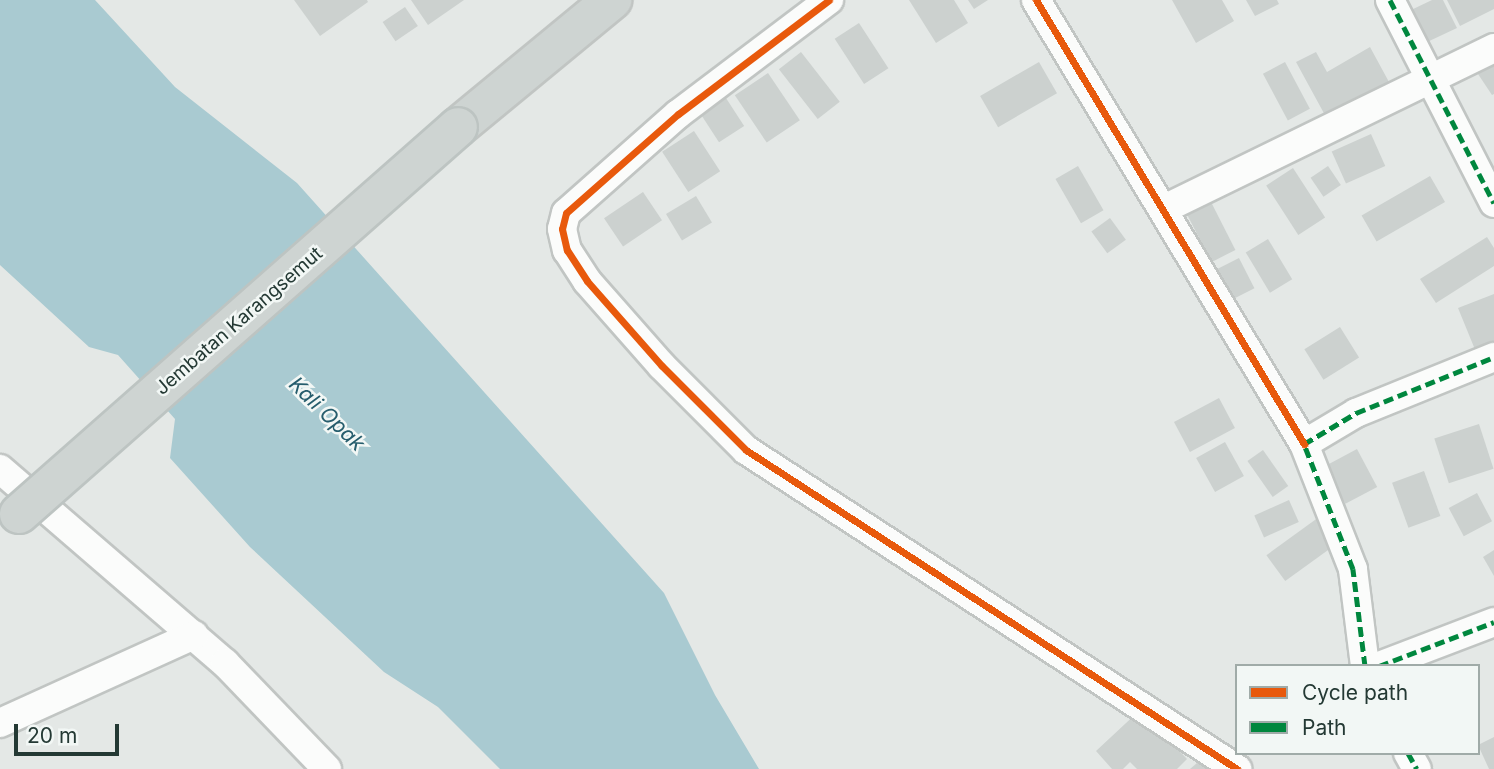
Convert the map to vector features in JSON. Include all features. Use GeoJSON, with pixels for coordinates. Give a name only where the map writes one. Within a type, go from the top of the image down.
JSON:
{"type":"FeatureCollection","features":[{"type":"Feature","properties":{"kind":"main road","name":"Jembatan Karangsemut"},"geometry":{"type":"LineString","coordinates":[[10,523],[458,127],[612,0]]}},
{"type":"Feature","properties":{"kind":"street"},"geometry":{"type":"LineString","coordinates":[[829,0],[678,114],[566,213],[562,229],[567,250],[587,281],[662,366],[746,450],[1231,759]]}},
{"type":"Feature","properties":{"kind":"street"},"geometry":{"type":"LineString","coordinates":[[1036,0],[1304,444],[1353,569],[1365,664]]}},
{"type":"Feature","properties":{"kind":"street"},"geometry":{"type":"LineString","coordinates":[[1390,0],[1494,203]]}},
{"type":"Feature","properties":{"kind":"street"},"geometry":{"type":"LineString","coordinates":[[1164,209],[1494,48]]}},
{"type":"Feature","properties":{"kind":"street"},"geometry":{"type":"LineString","coordinates":[[1304,444],[1356,413],[1494,357]]}},
{"type":"Feature","properties":{"kind":"street"},"geometry":{"type":"LineString","coordinates":[[0,469],[194,635],[327,769]]}},
{"type":"Feature","properties":{"kind":"street"},"geometry":{"type":"LineString","coordinates":[[1384,664],[1494,622]]}},
{"type":"Feature","properties":{"kind":"street"},"geometry":{"type":"LineString","coordinates":[[0,723],[194,635]]}},
{"type":"Feature","properties":{"kind":"water","name":"Kali Opak"},"geometry":{"type":"Polygon","coordinates":[[[0,0],[95,0],[175,87],[297,183],[664,593],[715,695],[759,769],[500,769],[438,707],[384,672],[250,547],[170,458],[175,419],[118,355],[89,347],[0,265],[0,0]]]}},
{"type":"Feature","properties":{"kind":"building"},"geometry":{"type":"Polygon","coordinates":[[[294,0],[367,0],[368,2],[320,36],[294,0]]]}},
{"type":"Feature","properties":{"kind":"building"},"geometry":{"type":"Polygon","coordinates":[[[411,0],[464,0],[428,25],[411,0]]]}},
{"type":"Feature","properties":{"kind":"building"},"geometry":{"type":"Polygon","coordinates":[[[909,0],[954,0],[968,23],[936,43],[909,0]]]}},
{"type":"Feature","properties":{"kind":"building"},"geometry":{"type":"Polygon","coordinates":[[[968,0],[988,0],[974,9],[968,0]]]}},
{"type":"Feature","properties":{"kind":"building"},"geometry":{"type":"Polygon","coordinates":[[[1172,0],[1222,0],[1234,21],[1196,43],[1172,0]]]}},
{"type":"Feature","properties":{"kind":"building"},"geometry":{"type":"Polygon","coordinates":[[[1246,0],[1277,0],[1279,4],[1255,16],[1246,0]]]}},
{"type":"Feature","properties":{"kind":"building"},"geometry":{"type":"Polygon","coordinates":[[[1432,0],[1443,0],[1457,28],[1425,43],[1409,11],[1432,0]]]}},
{"type":"Feature","properties":{"kind":"building"},"geometry":{"type":"Polygon","coordinates":[[[1447,0],[1494,0],[1494,9],[1460,26],[1447,0]]]}},
{"type":"Feature","properties":{"kind":"building"},"geometry":{"type":"Polygon","coordinates":[[[405,7],[418,26],[395,41],[383,22],[405,7]]]}},
{"type":"Feature","properties":{"kind":"building"},"geometry":{"type":"Polygon","coordinates":[[[859,23],[888,68],[864,84],[835,39],[859,23]]]}},
{"type":"Feature","properties":{"kind":"building"},"geometry":{"type":"Polygon","coordinates":[[[1370,47],[1389,82],[1326,117],[1296,62],[1316,52],[1327,72],[1370,47]]]}},
{"type":"Feature","properties":{"kind":"building"},"geometry":{"type":"Polygon","coordinates":[[[801,52],[840,102],[818,119],[779,69],[801,52]]]}},
{"type":"Feature","properties":{"kind":"building"},"geometry":{"type":"Polygon","coordinates":[[[1494,55],[1494,94],[1492,95],[1474,68],[1494,55]]]}},
{"type":"Feature","properties":{"kind":"building"},"geometry":{"type":"Polygon","coordinates":[[[1039,62],[1057,93],[998,127],[980,96],[1039,62]]]}},
{"type":"Feature","properties":{"kind":"building"},"geometry":{"type":"Polygon","coordinates":[[[1285,62],[1310,109],[1288,121],[1263,74],[1285,62]]]}},
{"type":"Feature","properties":{"kind":"building"},"geometry":{"type":"Polygon","coordinates":[[[768,73],[800,120],[767,143],[735,95],[768,73]]]}},
{"type":"Feature","properties":{"kind":"building"},"geometry":{"type":"Polygon","coordinates":[[[724,95],[744,126],[719,142],[699,111],[724,95]]]}},
{"type":"Feature","properties":{"kind":"building"},"geometry":{"type":"Polygon","coordinates":[[[694,131],[720,171],[688,192],[662,152],[694,131]]]}},
{"type":"Feature","properties":{"kind":"building"},"geometry":{"type":"Polygon","coordinates":[[[1371,134],[1385,166],[1346,183],[1332,151],[1371,134]]]}},
{"type":"Feature","properties":{"kind":"building"},"geometry":{"type":"Polygon","coordinates":[[[1078,166],[1104,210],[1081,223],[1055,179],[1078,166]]]}},
{"type":"Feature","properties":{"kind":"building"},"geometry":{"type":"Polygon","coordinates":[[[1328,166],[1341,185],[1323,197],[1311,178],[1328,166]]]}},
{"type":"Feature","properties":{"kind":"building"},"geometry":{"type":"Polygon","coordinates":[[[1293,168],[1325,217],[1298,235],[1266,185],[1293,168]]]}},
{"type":"Feature","properties":{"kind":"building"},"geometry":{"type":"Polygon","coordinates":[[[1430,176],[1445,202],[1377,241],[1362,216],[1430,176]]]}},
{"type":"Feature","properties":{"kind":"building"},"geometry":{"type":"Polygon","coordinates":[[[643,192],[662,220],[623,246],[604,218],[643,192]]]}},
{"type":"Feature","properties":{"kind":"building"},"geometry":{"type":"Polygon","coordinates":[[[696,196],[712,223],[682,241],[666,214],[696,196]]]}},
{"type":"Feature","properties":{"kind":"building"},"geometry":{"type":"Polygon","coordinates":[[[1210,200],[1235,250],[1211,262],[1186,212],[1210,200]]]}},
{"type":"Feature","properties":{"kind":"building"},"geometry":{"type":"Polygon","coordinates":[[[1110,218],[1126,240],[1107,253],[1091,232],[1110,218]]]}},
{"type":"Feature","properties":{"kind":"building"},"geometry":{"type":"Polygon","coordinates":[[[1487,237],[1494,248],[1494,266],[1436,303],[1420,279],[1487,237]]]}},
{"type":"Feature","properties":{"kind":"building"},"geometry":{"type":"Polygon","coordinates":[[[1268,239],[1292,279],[1270,293],[1246,252],[1268,239]]]}},
{"type":"Feature","properties":{"kind":"building"},"geometry":{"type":"Polygon","coordinates":[[[1239,258],[1254,288],[1227,302],[1211,272],[1239,258]]]}},
{"type":"Feature","properties":{"kind":"building"},"geometry":{"type":"Polygon","coordinates":[[[1494,294],[1494,344],[1476,352],[1458,308],[1494,294]]]}},
{"type":"Feature","properties":{"kind":"building"},"geometry":{"type":"Polygon","coordinates":[[[1340,327],[1359,358],[1323,380],[1304,349],[1340,327]]]}},
{"type":"Feature","properties":{"kind":"building"},"geometry":{"type":"Polygon","coordinates":[[[1219,398],[1235,428],[1190,452],[1174,422],[1219,398]]]}},
{"type":"Feature","properties":{"kind":"building"},"geometry":{"type":"Polygon","coordinates":[[[1479,424],[1494,469],[1449,483],[1434,439],[1479,424]]]}},
{"type":"Feature","properties":{"kind":"building"},"geometry":{"type":"Polygon","coordinates":[[[1225,442],[1244,476],[1215,492],[1196,458],[1225,442]]]}},
{"type":"Feature","properties":{"kind":"building"},"geometry":{"type":"Polygon","coordinates":[[[1357,449],[1377,487],[1345,504],[1325,466],[1357,449]]]}},
{"type":"Feature","properties":{"kind":"building"},"geometry":{"type":"Polygon","coordinates":[[[1263,450],[1288,486],[1273,497],[1247,461],[1263,450]]]}},
{"type":"Feature","properties":{"kind":"building"},"geometry":{"type":"Polygon","coordinates":[[[1424,471],[1440,516],[1408,528],[1392,483],[1424,471]]]}},
{"type":"Feature","properties":{"kind":"building"},"geometry":{"type":"Polygon","coordinates":[[[1477,493],[1492,521],[1464,536],[1449,508],[1477,493]]]}},
{"type":"Feature","properties":{"kind":"building"},"geometry":{"type":"Polygon","coordinates":[[[1289,500],[1299,522],[1264,537],[1254,515],[1289,500]]]}},
{"type":"Feature","properties":{"kind":"building"},"geometry":{"type":"Polygon","coordinates":[[[1319,517],[1338,543],[1285,581],[1266,555],[1319,517]]]}},
{"type":"Feature","properties":{"kind":"building"},"geometry":{"type":"Polygon","coordinates":[[[1494,550],[1494,576],[1483,557],[1494,550]]]}},
{"type":"Feature","properties":{"kind":"building"},"geometry":{"type":"Polygon","coordinates":[[[1140,710],[1187,759],[1177,769],[1137,769],[1130,762],[1123,769],[1112,769],[1096,751],[1140,710]]]}},
{"type":"Feature","properties":{"kind":"building"},"geometry":{"type":"Polygon","coordinates":[[[1494,737],[1494,769],[1489,769],[1480,744],[1494,737]]]}},
{"type":"Feature","properties":{"kind":"building"},"geometry":{"type":"Polygon","coordinates":[[[1204,757],[1215,769],[1190,769],[1204,757]]]}},
{"type":"Feature","properties":{"kind":"marked path"},"geometry":{"type":"LineString","coordinates":[[1390,0],[1494,203]]}},
{"type":"Feature","properties":{"kind":"marked path"},"geometry":{"type":"LineString","coordinates":[[1365,664],[1353,569],[1304,444],[1356,413],[1494,357]]}},
{"type":"Feature","properties":{"kind":"marked path"},"geometry":{"type":"LineString","coordinates":[[1384,664],[1494,622]]}},
{"type":"Feature","properties":{"kind":"marked path"},"geometry":{"type":"LineString","coordinates":[[1409,755],[1417,769]]}},
{"type":"Feature","properties":{"kind":"cycle path"},"geometry":{"type":"LineString","coordinates":[[829,0],[678,114],[566,213],[562,229],[567,250],[587,281],[662,366],[746,450],[1237,769]]}},
{"type":"Feature","properties":{"kind":"cycle path"},"geometry":{"type":"LineString","coordinates":[[1036,0],[1304,444]]}}]}
